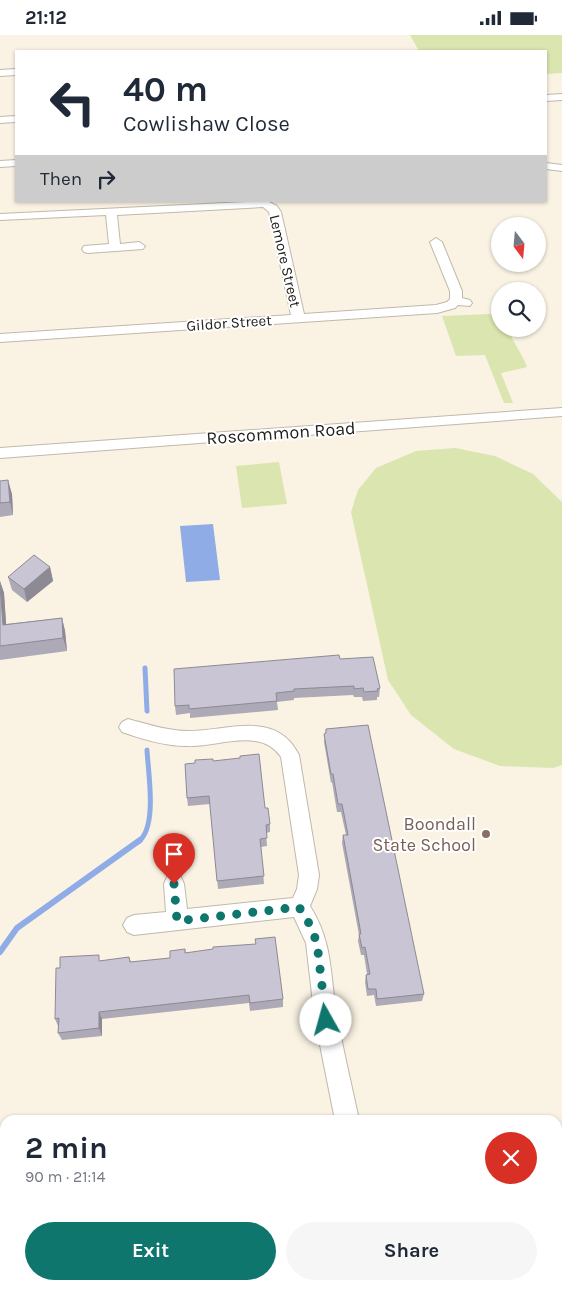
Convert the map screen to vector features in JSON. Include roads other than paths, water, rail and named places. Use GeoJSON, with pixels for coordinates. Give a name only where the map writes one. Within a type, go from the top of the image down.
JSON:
{"type":"FeatureCollection","features":[{"type":"Feature","properties":{"kind":"street"},"geometry":{"type":"LineString","coordinates":[[0,73],[15,72]]}},
{"type":"Feature","properties":{"kind":"street"},"geometry":{"type":"LineString","coordinates":[[547,98],[562,97]]}},
{"type":"Feature","properties":{"kind":"street"},"geometry":{"type":"LineString","coordinates":[[0,120],[15,119]]}},
{"type":"Feature","properties":{"kind":"street"},"geometry":{"type":"LineString","coordinates":[[0,164],[15,163]]}},
{"type":"Feature","properties":{"kind":"street"},"geometry":{"type":"LineString","coordinates":[[547,166],[562,168]]}},
{"type":"Feature","properties":{"kind":"street","name":"Lemore Street"},"geometry":{"type":"LineString","coordinates":[[0,217],[252,203],[270,206],[275,211],[298,318]]}},
{"type":"Feature","properties":{"kind":"street"},"geometry":{"type":"LineString","coordinates":[[111,211],[115,247]]}},
{"type":"Feature","properties":{"kind":"street","name":"Gildor Street"},"geometry":{"type":"LineString","coordinates":[[0,338],[441,308],[461,302],[436,243]]}},
{"type":"Feature","properties":{"kind":"street"},"geometry":{"type":"LineString","coordinates":[[88,249],[138,245]]}},
{"type":"Feature","properties":{"kind":"street","name":"Roscommon Road"},"geometry":{"type":"LineString","coordinates":[[0,453],[562,412]]}},
{"type":"Feature","properties":{"kind":"street"},"geometry":{"type":"LineString","coordinates":[[128,727],[174,738],[190,739],[255,733],[280,740],[286,746],[290,755],[309,875],[307,889],[299,907]]}},
{"type":"Feature","properties":{"kind":"street"},"geometry":{"type":"LineString","coordinates":[[174,884],[177,921]]}},
{"type":"Feature","properties":{"kind":"street"},"geometry":{"type":"LineString","coordinates":[[134,925],[299,907]]}},
{"type":"Feature","properties":{"kind":"street"},"geometry":{"type":"LineString","coordinates":[[299,907],[310,925],[317,943],[326,1020],[346,1115]]}},
{"type":"Feature","properties":{"kind":"water"},"geometry":{"type":"Polygon","coordinates":[[[213,524],[220,580],[186,582],[180,526],[213,524]]]}},
{"type":"Feature","properties":{"kind":"waterway"},"geometry":{"type":"LineString","coordinates":[[145,668],[147,711]]}},
{"type":"Feature","properties":{"kind":"waterway"},"geometry":{"type":"LineString","coordinates":[[139,841],[148,825],[150,813],[147,750]]}},
{"type":"Feature","properties":{"kind":"waterway"},"geometry":{"type":"LineString","coordinates":[[0,952],[17,928],[139,841]]}},
{"type":"Feature","properties":{"kind":"place","name":"Boondall State School"},"geometry":{"type":"Point","coordinates":[486,834]}}]}
